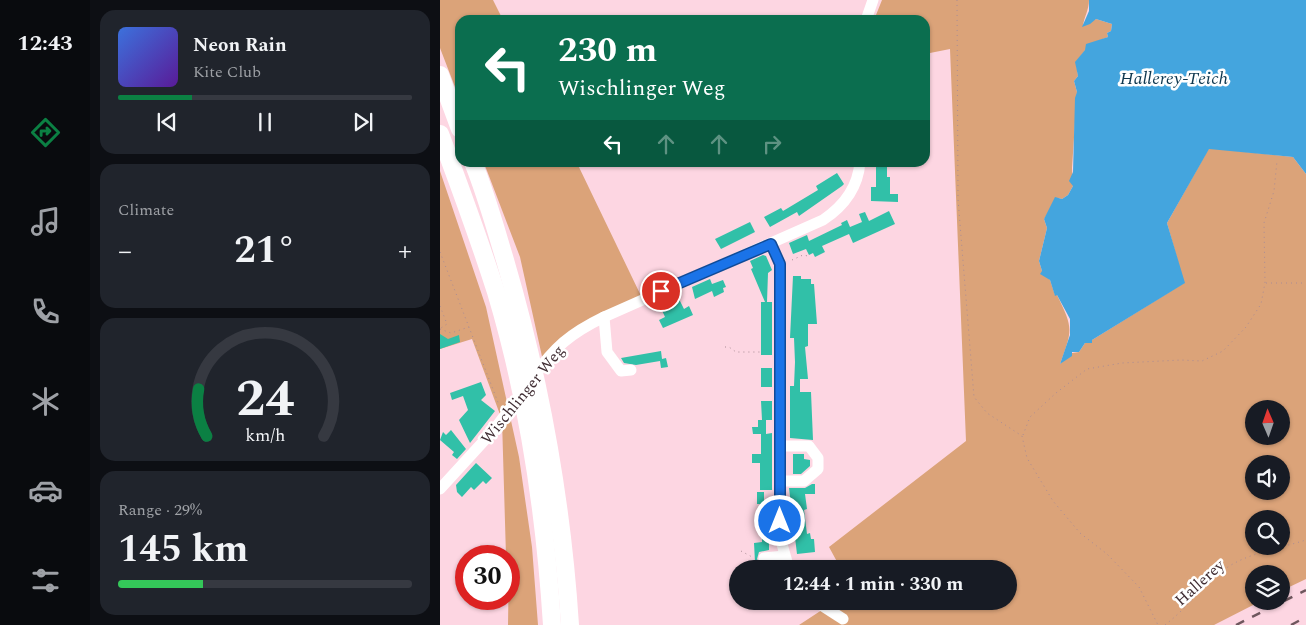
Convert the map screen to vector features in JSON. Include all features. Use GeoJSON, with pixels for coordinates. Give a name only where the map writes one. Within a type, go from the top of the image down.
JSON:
{"type":"FeatureCollection","features":[{"type":"Feature","properties":{"kind":"highway"},"geometry":{"type":"LineString","coordinates":[[440,75],[455,116]]}},
{"type":"Feature","properties":{"kind":"highway"},"geometry":{"type":"LineString","coordinates":[[440,86],[455,118]]}},
{"type":"Feature","properties":{"kind":"highway"},"geometry":{"type":"LineString","coordinates":[[440,134],[476,229],[494,285],[514,365],[526,418],[539,497],[552,625]]}},
{"type":"Feature","properties":{"kind":"highway"},"geometry":{"type":"LineString","coordinates":[[475,167],[498,239],[529,347],[540,398],[562,530],[570,625]]}},
{"type":"Feature","properties":{"kind":"street"},"geometry":{"type":"LineString","coordinates":[[868,15],[873,0]]}},
{"type":"Feature","properties":{"kind":"street","name":"Wischlinger Weg"},"geometry":{"type":"LineString","coordinates":[[440,489],[504,417],[557,346],[574,333],[604,317],[823,220],[836,211],[852,192],[860,167]]}},
{"type":"Feature","properties":{"kind":"street"},"geometry":{"type":"LineString","coordinates":[[771,244],[780,264],[780,481],[775,538],[785,560]]}},
{"type":"Feature","properties":{"kind":"street"},"geometry":{"type":"LineString","coordinates":[[604,317],[607,352],[621,371],[631,370]]}},
{"type":"Feature","properties":{"kind":"street"},"geometry":{"type":"LineString","coordinates":[[780,446],[810,446],[818,458],[818,469],[804,481],[780,481]]}},
{"type":"Feature","properties":{"kind":"street"},"geometry":{"type":"LineString","coordinates":[[760,558],[784,556]]}},
{"type":"Feature","properties":{"kind":"street"},"geometry":{"type":"LineString","coordinates":[[829,610],[843,619]]}},
{"type":"Feature","properties":{"kind":"path"},"geometry":{"type":"LineString","coordinates":[[957,0],[958,199],[974,397],[987,412],[1022,436]]}},
{"type":"Feature","properties":{"kind":"path"},"geometry":{"type":"LineString","coordinates":[[1158,625],[1139,586],[1108,554],[1080,534],[1053,502],[1027,458],[1022,436],[1030,417],[1056,393],[1087,369],[1122,363],[1181,360],[1202,361],[1223,351],[1246,327],[1261,304],[1265,283],[1264,223],[1274,191],[1278,161]]}},
{"type":"Feature","properties":{"kind":"path"},"geometry":{"type":"LineString","coordinates":[[440,252],[504,417]]}},
{"type":"Feature","properties":{"kind":"path"},"geometry":{"type":"LineString","coordinates":[[792,260],[804,255],[808,256]]}},
{"type":"Feature","properties":{"kind":"path"},"geometry":{"type":"LineString","coordinates":[[1265,283],[1306,283]]}},
{"type":"Feature","properties":{"kind":"path"},"geometry":{"type":"LineString","coordinates":[[440,306],[447,324],[440,328]]}},
{"type":"Feature","properties":{"kind":"path"},"geometry":{"type":"LineString","coordinates":[[440,328],[451,333],[469,327]]}},
{"type":"Feature","properties":{"kind":"path"},"geometry":{"type":"LineString","coordinates":[[725,347],[729,347],[736,352],[760,352]]}},
{"type":"Feature","properties":{"kind":"path","name":"Hallerey"},"geometry":{"type":"LineString","coordinates":[[1165,625],[1182,612],[1227,568],[1253,556],[1306,540]]}},
{"type":"Feature","properties":{"kind":"path"},"geometry":{"type":"LineString","coordinates":[[741,551],[760,558]]}},
{"type":"Feature","properties":{"kind":"shaded area"},"geometry":{"type":"Polygon","coordinates":[[[440,0],[493,0],[500,15],[455,15],[455,87],[440,48],[440,0]]]}},
{"type":"Feature","properties":{"kind":"shaded area"},"geometry":{"type":"Polygon","coordinates":[[[882,0],[1089,0],[1083,26],[1096,19],[1112,24],[1111,31],[1107,33],[1108,37],[1090,44],[1076,62],[1078,76],[1074,81],[1077,92],[1072,168],[1073,186],[1068,195],[1062,199],[1058,198],[1044,219],[1047,228],[1039,261],[1042,271],[1050,280],[1068,322],[1069,335],[1060,364],[1072,353],[1079,352],[1085,343],[1091,343],[1092,340],[1184,283],[1167,223],[1209,148],[1293,157],[1306,174],[1306,579],[1290,587],[1290,565],[1245,565],[1245,609],[1214,625],[799,625],[822,610],[1017,610],[1017,560],[836,560],[829,547],[966,441],[950,49],[930,53],[930,15],[876,15],[882,0]]]}},
{"type":"Feature","properties":{"kind":"shaded area"},"geometry":{"type":"Polygon","coordinates":[[[486,167],[579,167],[643,300],[604,317],[543,361],[520,257],[486,167]]]}},
{"type":"Feature","properties":{"kind":"shaded area"},"geometry":{"type":"Polygon","coordinates":[[[440,171],[486,307],[519,457],[532,547],[538,625],[508,625],[508,610],[520,610],[520,545],[506,545],[502,420],[472,339],[440,349],[440,171]]]}},
{"type":"Feature","properties":{"kind":"water","name":"Hallerey-Teich"},"geometry":{"type":"Polygon","coordinates":[[[1089,0],[1306,0],[1306,174],[1293,157],[1209,149],[1167,223],[1185,283],[1092,340],[1092,343],[1085,343],[1079,352],[1072,352],[1072,356],[1060,364],[1070,335],[1070,319],[1057,295],[1055,296],[1050,280],[1040,274],[1042,271],[1039,261],[1047,228],[1044,219],[1055,197],[1062,199],[1068,195],[1073,186],[1069,181],[1073,172],[1075,98],[1077,92],[1074,81],[1078,76],[1075,62],[1085,50],[1086,44],[1108,37],[1107,33],[1111,31],[1112,24],[1096,19],[1082,27],[1089,11],[1089,0]]]}},
{"type":"Feature","properties":{"kind":"building"},"geometry":{"type":"Polygon","coordinates":[[[876,167],[887,167],[887,177],[890,177],[890,194],[898,194],[898,202],[871,201],[871,187],[876,187],[876,167]]]}},
{"type":"Feature","properties":{"kind":"building"},"geometry":{"type":"Polygon","coordinates":[[[837,173],[844,184],[842,186],[799,216],[797,212],[770,227],[764,217],[781,208],[783,211],[818,190],[816,186],[837,173]]]}},
{"type":"Feature","properties":{"kind":"building"},"geometry":{"type":"Polygon","coordinates":[[[889,211],[895,224],[853,243],[849,234],[822,246],[825,252],[815,257],[813,253],[809,255],[806,249],[793,254],[789,243],[807,235],[809,241],[842,225],[841,223],[847,220],[850,227],[862,222],[859,214],[865,212],[869,221],[889,211]]]}},
{"type":"Feature","properties":{"kind":"building"},"geometry":{"type":"Polygon","coordinates":[[[750,222],[755,232],[721,249],[715,239],[750,222]]]}},
{"type":"Feature","properties":{"kind":"building"},"geometry":{"type":"Polygon","coordinates":[[[763,255],[766,256],[772,270],[768,273],[767,302],[772,302],[772,355],[761,355],[761,302],[765,302],[751,269],[753,268],[750,261],[763,255]]]}},
{"type":"Feature","properties":{"kind":"building"},"geometry":{"type":"Polygon","coordinates":[[[793,276],[801,276],[801,279],[811,279],[811,284],[814,284],[817,324],[808,324],[808,346],[805,347],[808,379],[800,379],[800,392],[811,392],[813,440],[790,438],[790,386],[794,386],[795,362],[794,338],[790,338],[793,276]]]}},
{"type":"Feature","properties":{"kind":"building"},"geometry":{"type":"Polygon","coordinates":[[[710,279],[712,284],[723,280],[726,287],[723,288],[724,292],[714,297],[712,291],[695,299],[692,287],[710,279]]]}},
{"type":"Feature","properties":{"kind":"building"},"geometry":{"type":"Polygon","coordinates":[[[678,297],[684,309],[689,306],[693,315],[663,328],[659,320],[665,317],[660,306],[678,297]]]}},
{"type":"Feature","properties":{"kind":"building"},"geometry":{"type":"Polygon","coordinates":[[[440,334],[448,339],[459,335],[460,342],[440,349],[440,334]]]}},
{"type":"Feature","properties":{"kind":"building"},"geometry":{"type":"Polygon","coordinates":[[[661,351],[662,359],[666,358],[668,367],[661,368],[660,361],[636,365],[624,363],[621,358],[661,351]]]}},
{"type":"Feature","properties":{"kind":"building"},"geometry":{"type":"Polygon","coordinates":[[[761,368],[772,368],[772,387],[761,387],[761,368]]]}},
{"type":"Feature","properties":{"kind":"building"},"geometry":{"type":"Polygon","coordinates":[[[481,382],[486,395],[481,400],[495,411],[470,443],[459,420],[468,410],[463,396],[452,400],[450,393],[481,382]]]}},
{"type":"Feature","properties":{"kind":"building"},"geometry":{"type":"Polygon","coordinates":[[[761,401],[772,401],[772,420],[766,420],[766,434],[772,433],[772,490],[760,490],[760,463],[752,463],[752,454],[761,454],[761,434],[753,434],[752,427],[758,427],[758,420],[762,420],[761,401]]]}},
{"type":"Feature","properties":{"kind":"building"},"geometry":{"type":"Polygon","coordinates":[[[451,430],[466,449],[457,459],[452,455],[454,452],[440,440],[443,432],[446,435],[451,430]]]}},
{"type":"Feature","properties":{"kind":"building"},"geometry":{"type":"Polygon","coordinates":[[[793,454],[804,454],[804,459],[810,460],[810,466],[801,474],[793,474],[793,454]]]}},
{"type":"Feature","properties":{"kind":"building"},"geometry":{"type":"Polygon","coordinates":[[[476,463],[492,478],[486,484],[483,481],[474,490],[471,487],[462,497],[457,492],[456,485],[476,463]]]}},
{"type":"Feature","properties":{"kind":"building"},"geometry":{"type":"Polygon","coordinates":[[[815,484],[815,494],[805,494],[807,509],[804,510],[807,534],[810,533],[811,539],[814,539],[815,552],[797,554],[789,488],[805,488],[815,484]]]}},
{"type":"Feature","properties":{"kind":"building"},"geometry":{"type":"Polygon","coordinates":[[[757,492],[764,492],[764,503],[772,503],[772,523],[762,523],[761,504],[757,504],[757,492]]]}},
{"type":"Feature","properties":{"kind":"building"},"geometry":{"type":"Polygon","coordinates":[[[762,536],[769,536],[769,550],[759,552],[758,560],[755,560],[754,543],[762,542],[762,536]]]}},
{"type":"Feature","properties":{"kind":"railway"},"geometry":{"type":"LineString","coordinates":[[1236,625],[1306,590]]}},
{"type":"Feature","properties":{"kind":"railway"},"geometry":{"type":"LineString","coordinates":[[1291,625],[1306,617]]}},
{"type":"Feature","properties":{"kind":"route"},"geometry":{"type":"LineString","coordinates":[[661,291],[771,244],[780,264],[780,521]]}}]}
